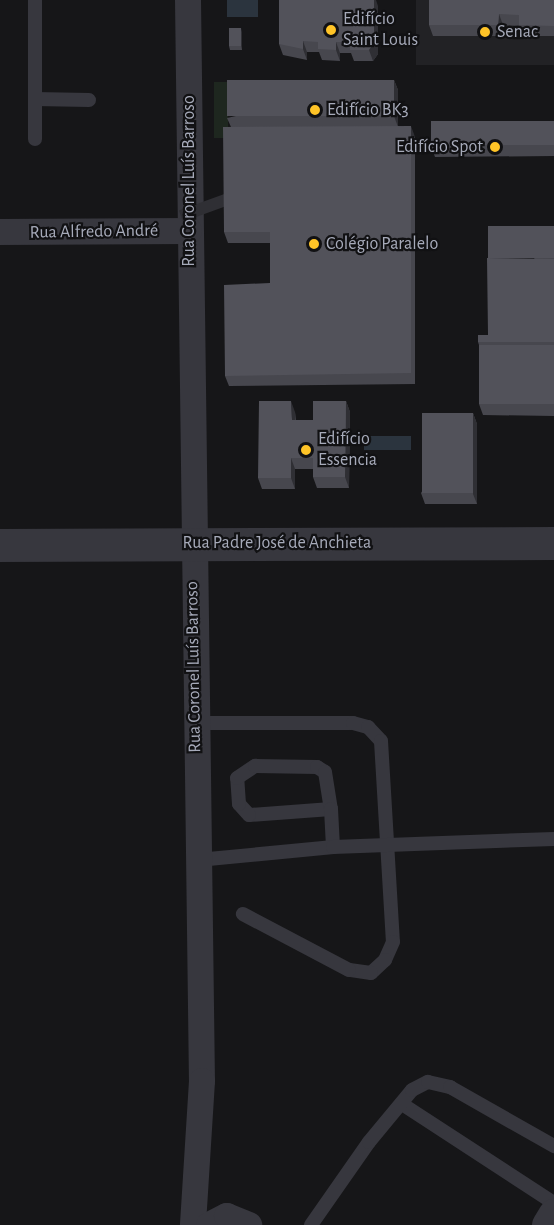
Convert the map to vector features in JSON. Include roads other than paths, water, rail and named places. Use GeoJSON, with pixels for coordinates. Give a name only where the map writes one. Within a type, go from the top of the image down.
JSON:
{"type":"FeatureCollection","features":[{"type":"Feature","properties":{"kind":"street","name":"Rua Coronel Luís Barroso"},"geometry":{"type":"LineString","coordinates":[[188,0],[192,542],[202,1081],[193,1225]]}},
{"type":"Feature","properties":{"kind":"street","name":"Rua Alfredo André"},"geometry":{"type":"LineString","coordinates":[[0,232],[189,231]]}},
{"type":"Feature","properties":{"kind":"street","name":"Rua Padre José de Anchieta"},"geometry":{"type":"LineString","coordinates":[[0,545],[192,542],[554,543]]}},
{"type":"Feature","properties":{"kind":"street"},"geometry":{"type":"LineString","coordinates":[[548,1225],[554,1215]]}},
{"type":"Feature","properties":{"kind":"street"},"geometry":{"type":"LineString","coordinates":[[209,1225],[227,1216],[249,1225]]}},
{"type":"Feature","properties":{"kind":"lane"},"geometry":{"type":"LineString","coordinates":[[35,0],[35,139]]}},
{"type":"Feature","properties":{"kind":"lane"},"geometry":{"type":"LineString","coordinates":[[35,99],[90,100]]}},
{"type":"Feature","properties":{"kind":"lane"},"geometry":{"type":"LineString","coordinates":[[195,723],[368,727],[381,741],[391,845],[393,942],[385,960],[371,973],[349,970],[243,914]]}},
{"type":"Feature","properties":{"kind":"lane"},"geometry":{"type":"LineString","coordinates":[[332,809],[249,815],[239,804],[237,777],[255,766],[317,767],[328,781],[332,809],[333,847]]}},
{"type":"Feature","properties":{"kind":"lane"},"geometry":{"type":"LineString","coordinates":[[198,860],[333,847],[554,839]]}},
{"type":"Feature","properties":{"kind":"lane"},"geometry":{"type":"LineString","coordinates":[[311,1225],[402,1104],[428,1082],[450,1087],[554,1146]]}},
{"type":"Feature","properties":{"kind":"lane"},"geometry":{"type":"LineString","coordinates":[[402,1104],[554,1203]]}},
{"type":"Feature","properties":{"kind":"place","name":"Edifício Saint Louis"},"geometry":{"type":"Point","coordinates":[331,30]}},
{"type":"Feature","properties":{"kind":"place","name":"Senac"},"geometry":{"type":"Point","coordinates":[485,32]}},
{"type":"Feature","properties":{"kind":"place","name":"Edifício BK3"},"geometry":{"type":"Point","coordinates":[315,110]}},
{"type":"Feature","properties":{"kind":"place","name":"Edifício Spot"},"geometry":{"type":"Point","coordinates":[495,147]}},
{"type":"Feature","properties":{"kind":"place","name":"Colégio Paralelo"},"geometry":{"type":"Point","coordinates":[314,244]}},
{"type":"Feature","properties":{"kind":"place","name":"Edifício Essencia"},"geometry":{"type":"Point","coordinates":[306,450]}}]}
